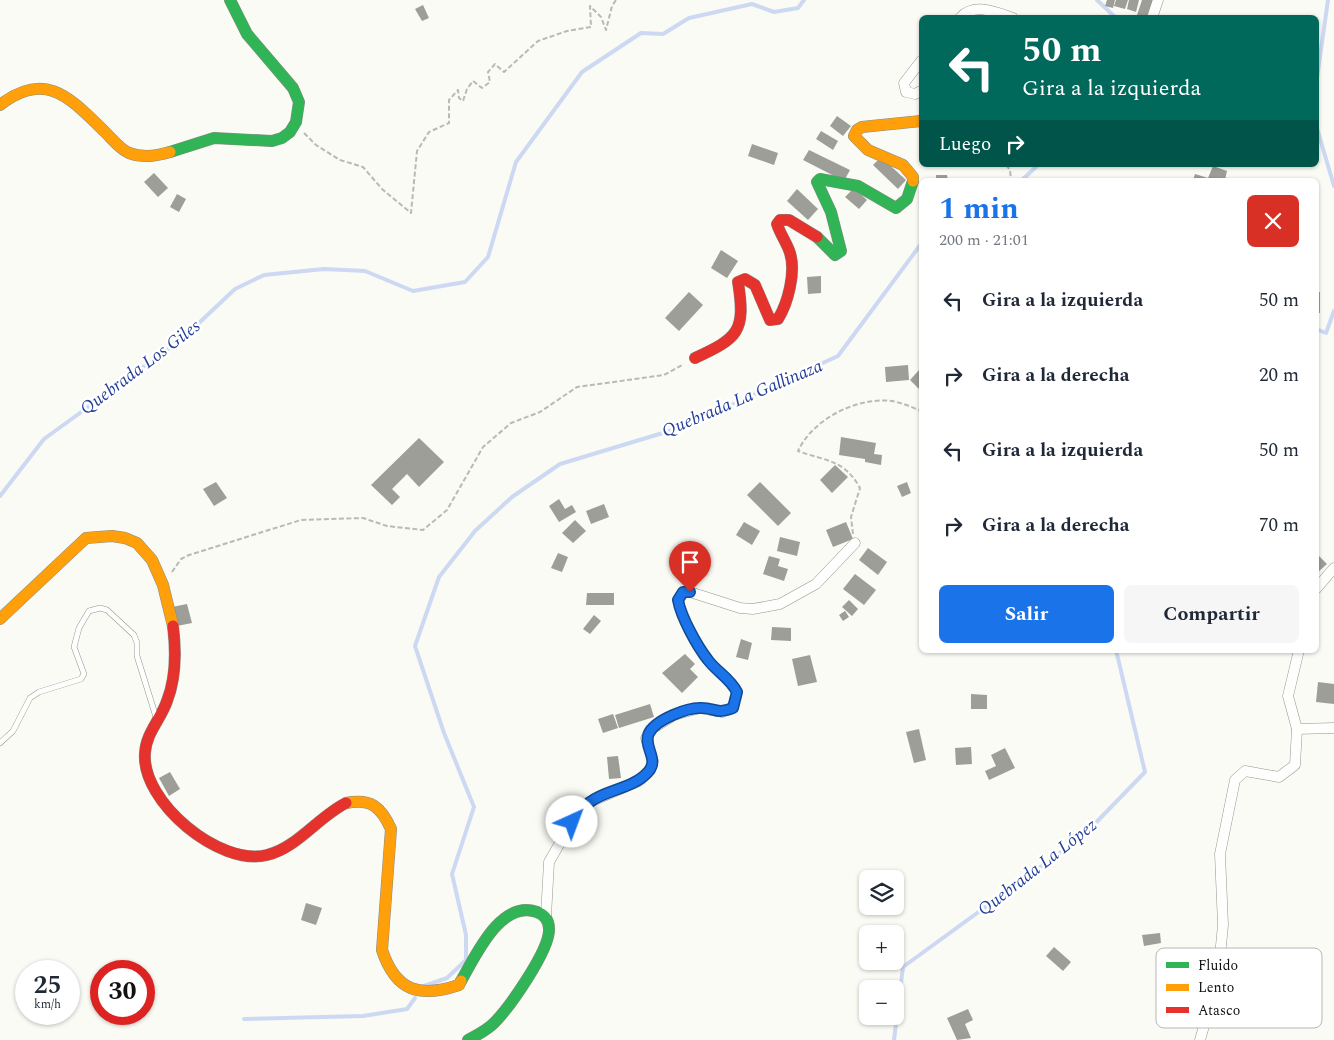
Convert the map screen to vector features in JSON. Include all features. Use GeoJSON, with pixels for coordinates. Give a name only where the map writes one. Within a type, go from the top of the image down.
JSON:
{"type":"FeatureCollection","features":[{"type":"Feature","properties":{"kind":"main road"},"geometry":{"type":"LineString","coordinates":[[0,105],[18,91],[36,87],[47,88],[62,94],[129,153],[144,157],[216,138],[260,142],[280,139],[295,124],[299,111],[297,96],[247,34],[230,0]]}},
{"type":"Feature","properties":{"kind":"main road"},"geometry":{"type":"LineString","coordinates":[[695,358],[730,340],[739,325],[742,304],[738,282],[741,279],[748,280],[759,288],[766,315],[770,320],[778,319],[781,314],[790,277],[791,257],[777,224],[780,220],[788,220],[812,233],[836,255],[841,251],[831,212],[817,182],[820,179],[858,186],[896,208],[906,203],[912,193],[913,177],[903,165],[868,150],[858,142],[854,134],[857,129],[862,127],[919,121]]}},
{"type":"Feature","properties":{"kind":"main road"},"geometry":{"type":"LineString","coordinates":[[0,619],[86,538],[122,536],[138,543],[148,553],[160,578],[174,634],[175,659],[171,691],[147,740],[144,754],[145,767],[153,785],[184,825],[196,835],[226,850],[252,856],[268,855],[292,843],[329,812],[353,800],[367,802],[382,810],[391,829],[382,950],[386,965],[394,976],[411,989],[436,993],[459,985],[487,937],[506,916],[519,909],[531,907],[546,916],[551,930],[548,943],[496,1023],[478,1037],[468,1040]]}},
{"type":"Feature","properties":{"kind":"street"},"geometry":{"type":"LineString","coordinates":[[1153,15],[1158,0]]}},
{"type":"Feature","properties":{"kind":"street"},"geometry":{"type":"LineString","coordinates":[[963,15],[966,11],[979,9],[1002,15]]}},
{"type":"Feature","properties":{"kind":"street"},"geometry":{"type":"LineString","coordinates":[[919,64],[904,83],[903,88],[906,92],[915,94],[919,92]]}},
{"type":"Feature","properties":{"kind":"street"},"geometry":{"type":"LineString","coordinates":[[546,916],[549,862],[572,822],[590,802],[639,781],[650,771],[653,761],[646,738],[650,730],[674,715],[700,708],[722,712],[733,708],[737,692],[732,683],[708,661],[684,617],[678,600],[683,592],[690,592],[740,608],[753,609],[780,604],[816,584],[855,543]]}},
{"type":"Feature","properties":{"kind":"street"},"geometry":{"type":"LineString","coordinates":[[1319,586],[1334,568]]}},
{"type":"Feature","properties":{"kind":"street"},"geometry":{"type":"LineString","coordinates":[[1221,948],[1223,925],[1220,854],[1235,780],[1245,771],[1279,777],[1295,765],[1298,729],[1288,696],[1298,653]]}},
{"type":"Feature","properties":{"kind":"street"},"geometry":{"type":"LineString","coordinates":[[1298,729],[1334,728]]}},
{"type":"Feature","properties":{"kind":"lane"},"geometry":{"type":"LineString","coordinates":[[0,743],[13,731],[30,698],[39,692],[81,679],[84,674],[74,647],[79,628],[89,611],[95,608],[107,610],[134,635],[137,643],[137,656],[157,719]]}},
{"type":"Feature","properties":{"kind":"path"},"geometry":{"type":"LineString","coordinates":[[295,124],[316,145],[340,160],[363,167],[382,189],[411,213],[418,151],[430,132],[449,123],[449,100],[458,90],[459,98],[463,101],[467,88],[473,81],[482,88],[490,82],[488,72],[495,64],[504,72],[538,41],[591,27],[590,6],[601,17],[606,30],[612,6],[616,0]]}},
{"type":"Feature","properties":{"kind":"path"},"geometry":{"type":"LineString","coordinates":[[160,578],[174,571],[181,559],[189,555],[301,520],[363,518],[387,526],[424,530],[447,510],[483,447],[511,423],[540,412],[577,387],[664,375],[695,358]]}},
{"type":"Feature","properties":{"kind":"path"},"geometry":{"type":"LineString","coordinates":[[855,543],[851,517],[860,488],[855,479],[833,461],[798,451],[823,420],[853,406],[892,401],[919,410]]}},
{"type":"Feature","properties":{"kind":"building"},"geometry":{"type":"Polygon","coordinates":[[[1107,0],[1115,0],[1113,8],[1105,6],[1107,0]]]}},
{"type":"Feature","properties":{"kind":"building"},"geometry":{"type":"Polygon","coordinates":[[[1116,0],[1128,0],[1125,9],[1114,6],[1116,0]]]}},
{"type":"Feature","properties":{"kind":"building"},"geometry":{"type":"Polygon","coordinates":[[[1129,0],[1139,0],[1136,12],[1127,9],[1129,0]]]}},
{"type":"Feature","properties":{"kind":"building"},"geometry":{"type":"Polygon","coordinates":[[[1142,0],[1157,0],[1152,15],[1137,15],[1142,0]]]}},
{"type":"Feature","properties":{"kind":"building"},"geometry":{"type":"Polygon","coordinates":[[[423,5],[429,18],[422,21],[415,9],[423,5]]]}},
{"type":"Feature","properties":{"kind":"building"},"geometry":{"type":"Polygon","coordinates":[[[837,116],[851,126],[843,136],[830,126],[837,116]]]}},
{"type":"Feature","properties":{"kind":"building"},"geometry":{"type":"Polygon","coordinates":[[[821,131],[838,141],[833,150],[816,139],[821,131]]]}},
{"type":"Feature","properties":{"kind":"building"},"geometry":{"type":"Polygon","coordinates":[[[752,144],[778,153],[774,165],[748,156],[752,144]]]}},
{"type":"Feature","properties":{"kind":"building"},"geometry":{"type":"Polygon","coordinates":[[[809,150],[850,170],[844,181],[803,160],[809,150]]]}},
{"type":"Feature","properties":{"kind":"building"},"geometry":{"type":"Polygon","coordinates":[[[881,157],[906,180],[898,189],[873,165],[881,157]]]}},
{"type":"Feature","properties":{"kind":"building"},"geometry":{"type":"Polygon","coordinates":[[[1213,167],[1227,171],[1225,178],[1208,178],[1213,167]]]}},
{"type":"Feature","properties":{"kind":"building"},"geometry":{"type":"Polygon","coordinates":[[[154,173],[168,188],[158,197],[144,182],[154,173]]]}},
{"type":"Feature","properties":{"kind":"building"},"geometry":{"type":"Polygon","coordinates":[[[1195,174],[1208,178],[1194,178],[1195,174]]]}},
{"type":"Feature","properties":{"kind":"building"},"geometry":{"type":"Polygon","coordinates":[[[936,175],[947,175],[948,178],[936,178],[936,175]]]}},
{"type":"Feature","properties":{"kind":"building"},"geometry":{"type":"Polygon","coordinates":[[[854,188],[867,200],[859,209],[845,197],[854,188]]]}},
{"type":"Feature","properties":{"kind":"building"},"geometry":{"type":"Polygon","coordinates":[[[797,189],[818,209],[808,220],[787,201],[797,189]]]}},
{"type":"Feature","properties":{"kind":"building"},"geometry":{"type":"Polygon","coordinates":[[[177,194],[186,199],[179,212],[170,207],[177,194]]]}},
{"type":"Feature","properties":{"kind":"building"},"geometry":{"type":"Polygon","coordinates":[[[721,250],[738,261],[727,278],[711,268],[721,250]]]}},
{"type":"Feature","properties":{"kind":"building"},"geometry":{"type":"Polygon","coordinates":[[[821,276],[821,293],[808,294],[807,277],[821,276]]]}},
{"type":"Feature","properties":{"kind":"building"},"geometry":{"type":"Polygon","coordinates":[[[689,292],[703,305],[679,331],[665,318],[689,292]]]}},
{"type":"Feature","properties":{"kind":"building"},"geometry":{"type":"Polygon","coordinates":[[[1319,292],[1320,292],[1319,313],[1319,292]]]}},
{"type":"Feature","properties":{"kind":"building"},"geometry":{"type":"Polygon","coordinates":[[[908,365],[909,380],[886,382],[885,367],[908,365]]]}},
{"type":"Feature","properties":{"kind":"building"},"geometry":{"type":"Polygon","coordinates":[[[919,370],[919,389],[910,380],[919,370]]]}},
{"type":"Feature","properties":{"kind":"building"},"geometry":{"type":"Polygon","coordinates":[[[841,437],[876,443],[874,454],[882,455],[881,465],[865,462],[865,459],[839,455],[841,437]]]}},
{"type":"Feature","properties":{"kind":"building"},"geometry":{"type":"Polygon","coordinates":[[[419,438],[444,462],[419,487],[407,474],[392,489],[400,497],[392,505],[371,485],[419,438]]]}},
{"type":"Feature","properties":{"kind":"building"},"geometry":{"type":"Polygon","coordinates":[[[835,465],[848,477],[832,493],[820,480],[835,465]]]}},
{"type":"Feature","properties":{"kind":"building"},"geometry":{"type":"Polygon","coordinates":[[[216,482],[227,498],[214,506],[203,489],[216,482]]]}},
{"type":"Feature","properties":{"kind":"building"},"geometry":{"type":"Polygon","coordinates":[[[760,482],[791,513],[778,526],[747,495],[760,482]]]}},
{"type":"Feature","properties":{"kind":"building"},"geometry":{"type":"Polygon","coordinates":[[[907,482],[911,493],[902,497],[897,486],[907,482]]]}},
{"type":"Feature","properties":{"kind":"building"},"geometry":{"type":"Polygon","coordinates":[[[559,499],[565,509],[572,505],[576,512],[559,522],[549,506],[559,499]]]}},
{"type":"Feature","properties":{"kind":"building"},"geometry":{"type":"Polygon","coordinates":[[[604,504],[609,517],[591,524],[586,511],[604,504]]]}},
{"type":"Feature","properties":{"kind":"building"},"geometry":{"type":"Polygon","coordinates":[[[575,520],[586,531],[573,543],[562,533],[575,520]]]}},
{"type":"Feature","properties":{"kind":"building"},"geometry":{"type":"Polygon","coordinates":[[[744,522],[760,531],[752,545],[736,535],[744,522]]]}},
{"type":"Feature","properties":{"kind":"building"},"geometry":{"type":"Polygon","coordinates":[[[846,522],[853,539],[833,547],[826,530],[846,522]]]}},
{"type":"Feature","properties":{"kind":"building"},"geometry":{"type":"Polygon","coordinates":[[[780,537],[800,542],[797,556],[777,551],[780,537]]]}},
{"type":"Feature","properties":{"kind":"building"},"geometry":{"type":"Polygon","coordinates":[[[868,548],[887,562],[878,575],[859,560],[868,548]]]}},
{"type":"Feature","properties":{"kind":"building"},"geometry":{"type":"Polygon","coordinates":[[[558,553],[568,557],[562,572],[551,568],[558,553]]]}},
{"type":"Feature","properties":{"kind":"building"},"geometry":{"type":"Polygon","coordinates":[[[769,556],[780,559],[778,566],[788,569],[784,581],[763,574],[769,556]]]}},
{"type":"Feature","properties":{"kind":"building"},"geometry":{"type":"Polygon","coordinates":[[[1319,556],[1327,564],[1319,571],[1319,556]]]}},
{"type":"Feature","properties":{"kind":"building"},"geometry":{"type":"Polygon","coordinates":[[[855,574],[876,590],[864,605],[843,589],[855,574]]]}},
{"type":"Feature","properties":{"kind":"building"},"geometry":{"type":"Polygon","coordinates":[[[587,593],[614,593],[614,605],[586,605],[587,593]]]}},
{"type":"Feature","properties":{"kind":"building"},"geometry":{"type":"Polygon","coordinates":[[[849,600],[858,609],[852,616],[842,607],[849,600]]]}},
{"type":"Feature","properties":{"kind":"building"},"geometry":{"type":"Polygon","coordinates":[[[187,604],[192,623],[177,626],[172,607],[187,604]]]}},
{"type":"Feature","properties":{"kind":"building"},"geometry":{"type":"Polygon","coordinates":[[[845,611],[849,617],[843,621],[839,615],[845,611]]]}},
{"type":"Feature","properties":{"kind":"building"},"geometry":{"type":"Polygon","coordinates":[[[594,615],[601,621],[590,634],[583,629],[594,615]]]}},
{"type":"Feature","properties":{"kind":"building"},"geometry":{"type":"Polygon","coordinates":[[[772,627],[791,628],[791,641],[771,640],[772,627]]]}},
{"type":"Feature","properties":{"kind":"building"},"geometry":{"type":"Polygon","coordinates":[[[741,639],[752,643],[748,660],[736,657],[741,639]]]}},
{"type":"Feature","properties":{"kind":"building"},"geometry":{"type":"Polygon","coordinates":[[[685,654],[695,664],[690,669],[698,677],[682,693],[662,673],[685,654]]]}},
{"type":"Feature","properties":{"kind":"building"},"geometry":{"type":"Polygon","coordinates":[[[810,655],[817,682],[798,686],[792,659],[810,655]]]}},
{"type":"Feature","properties":{"kind":"building"},"geometry":{"type":"Polygon","coordinates":[[[1318,682],[1334,684],[1334,704],[1316,702],[1318,682]]]}},
{"type":"Feature","properties":{"kind":"building"},"geometry":{"type":"Polygon","coordinates":[[[971,694],[987,695],[987,709],[971,709],[971,694]]]}},
{"type":"Feature","properties":{"kind":"building"},"geometry":{"type":"Polygon","coordinates":[[[650,704],[654,717],[619,728],[615,715],[650,704]]]}},
{"type":"Feature","properties":{"kind":"building"},"geometry":{"type":"Polygon","coordinates":[[[613,714],[618,728],[603,733],[598,719],[613,714]]]}},
{"type":"Feature","properties":{"kind":"building"},"geometry":{"type":"Polygon","coordinates":[[[919,729],[926,760],[914,763],[906,732],[919,729]]]}},
{"type":"Feature","properties":{"kind":"building"},"geometry":{"type":"Polygon","coordinates":[[[971,747],[972,764],[956,765],[955,748],[971,747]]]}},
{"type":"Feature","properties":{"kind":"building"},"geometry":{"type":"Polygon","coordinates":[[[1005,748],[1015,768],[989,780],[985,771],[996,766],[991,755],[1005,748]]]}},
{"type":"Feature","properties":{"kind":"building"},"geometry":{"type":"Polygon","coordinates":[[[618,756],[621,778],[609,779],[607,757],[618,756]]]}},
{"type":"Feature","properties":{"kind":"building"},"geometry":{"type":"Polygon","coordinates":[[[170,772],[180,789],[169,796],[159,778],[170,772]]]}},
{"type":"Feature","properties":{"kind":"building"},"geometry":{"type":"Polygon","coordinates":[[[306,903],[322,908],[316,925],[301,920],[306,903]]]}},
{"type":"Feature","properties":{"kind":"building"},"geometry":{"type":"Polygon","coordinates":[[[1160,933],[1161,943],[1144,946],[1142,935],[1160,933]]]}},
{"type":"Feature","properties":{"kind":"building"},"geometry":{"type":"Polygon","coordinates":[[[1054,947],[1071,962],[1063,971],[1046,956],[1054,947]]]}},
{"type":"Feature","properties":{"kind":"building"},"geometry":{"type":"Polygon","coordinates":[[[968,1009],[973,1020],[965,1024],[971,1038],[957,1040],[947,1018],[968,1009]]]}},
{"type":"Feature","properties":{"kind":"waterway","name":"Quebrada Los Giles"},"geometry":{"type":"LineString","coordinates":[[0,496],[44,439],[182,339],[235,289],[264,275],[324,269],[365,271],[413,291],[465,282],[488,257],[516,162],[582,72],[641,33],[663,34],[689,18],[752,4],[774,12],[798,8],[804,0]]}},
{"type":"Feature","properties":{"kind":"waterway","name":"Quebrada La Gallinaza"},"geometry":{"type":"LineString","coordinates":[[1097,0],[1113,15]]}},
{"type":"Feature","properties":{"kind":"waterway","name":"Quebrada La López"},"geometry":{"type":"LineString","coordinates":[[1319,64],[1328,0]]}},
{"type":"Feature","properties":{"kind":"waterway","name":"Quebrada La López"},"geometry":{"type":"LineString","coordinates":[[1319,135],[1334,186]]}},
{"type":"Feature","properties":{"kind":"waterway","name":"Quebrada La Gallinaza"},"geometry":{"type":"LineString","coordinates":[[1024,178],[1036,167]]}},
{"type":"Feature","properties":{"kind":"waterway","name":"Quebrada La Gallinaza"},"geometry":{"type":"LineString","coordinates":[[424,986],[447,978],[466,960],[466,935],[452,874],[474,807],[444,733],[415,646],[439,577],[475,531],[512,497],[560,464],[686,426],[838,356],[919,247]]}},
{"type":"Feature","properties":{"kind":"waterway","name":"Quebrada La López"},"geometry":{"type":"LineString","coordinates":[[1319,330],[1326,333],[1334,311]]}},
{"type":"Feature","properties":{"kind":"waterway","name":"Quebrada La López"},"geometry":{"type":"LineString","coordinates":[[894,1040],[903,967],[1083,836],[1145,772],[1117,653]]}},
{"type":"Feature","properties":{"kind":"waterway","name":"Quebrada La Gallinaza"},"geometry":{"type":"LineString","coordinates":[[244,1019],[363,1016],[407,1009],[415,998]]}},
{"type":"Feature","properties":{"kind":"traffic: fast"},"geometry":{"type":"LineString","coordinates":[[170,152],[214,138],[272,141],[282,138],[290,132],[296,122],[299,102],[293,88],[247,34],[230,0]]}},
{"type":"Feature","properties":{"kind":"traffic: fast"},"geometry":{"type":"LineString","coordinates":[[817,237],[835,255],[841,251],[831,212],[817,182],[820,179],[858,186],[896,208],[907,199],[913,181]]}},
{"type":"Feature","properties":{"kind":"traffic: fast"},"geometry":{"type":"LineString","coordinates":[[461,981],[482,944],[501,921],[512,914],[524,910],[537,912],[546,919],[549,926],[548,938],[528,978],[494,1023],[485,1031],[468,1040]]}},
{"type":"Feature","properties":{"kind":"traffic: slow"},"geometry":{"type":"LineString","coordinates":[[0,105],[17,94],[31,89],[45,89],[58,93],[81,109],[120,147],[129,153],[139,156],[150,156],[170,152]]}},
{"type":"Feature","properties":{"kind":"traffic: slow"},"geometry":{"type":"LineString","coordinates":[[913,181],[913,177],[903,165],[868,150],[854,136],[857,130],[862,127],[919,121]]}},
{"type":"Feature","properties":{"kind":"traffic: slow"},"geometry":{"type":"LineString","coordinates":[[0,619],[86,538],[112,536],[125,538],[137,543],[152,560],[163,585],[173,626]]}},
{"type":"Feature","properties":{"kind":"traffic: slow"},"geometry":{"type":"LineString","coordinates":[[346,803],[369,803],[379,810],[391,829],[382,950],[394,975],[402,983],[421,991],[445,989],[459,985],[461,981]]}},
{"type":"Feature","properties":{"kind":"traffic: jam"},"geometry":{"type":"LineString","coordinates":[[695,358],[721,345],[736,331],[741,312],[738,282],[745,279],[755,285],[770,320],[778,319],[788,296],[792,269],[790,253],[777,224],[780,220],[789,220],[817,237]]}},
{"type":"Feature","properties":{"kind":"traffic: jam"},"geometry":{"type":"LineString","coordinates":[[173,626],[175,654],[172,683],[164,708],[148,739],[145,753],[147,772],[156,791],[169,810],[187,827],[207,841],[228,851],[248,856],[267,855],[288,846],[346,803]]}},
{"type":"Feature","properties":{"kind":"route"},"geometry":{"type":"LineString","coordinates":[[572,822],[590,802],[639,781],[650,771],[653,761],[646,738],[650,730],[674,715],[687,711],[700,708],[722,712],[733,708],[737,692],[732,683],[708,661],[680,610],[678,600],[683,592],[690,592]]}}]}
